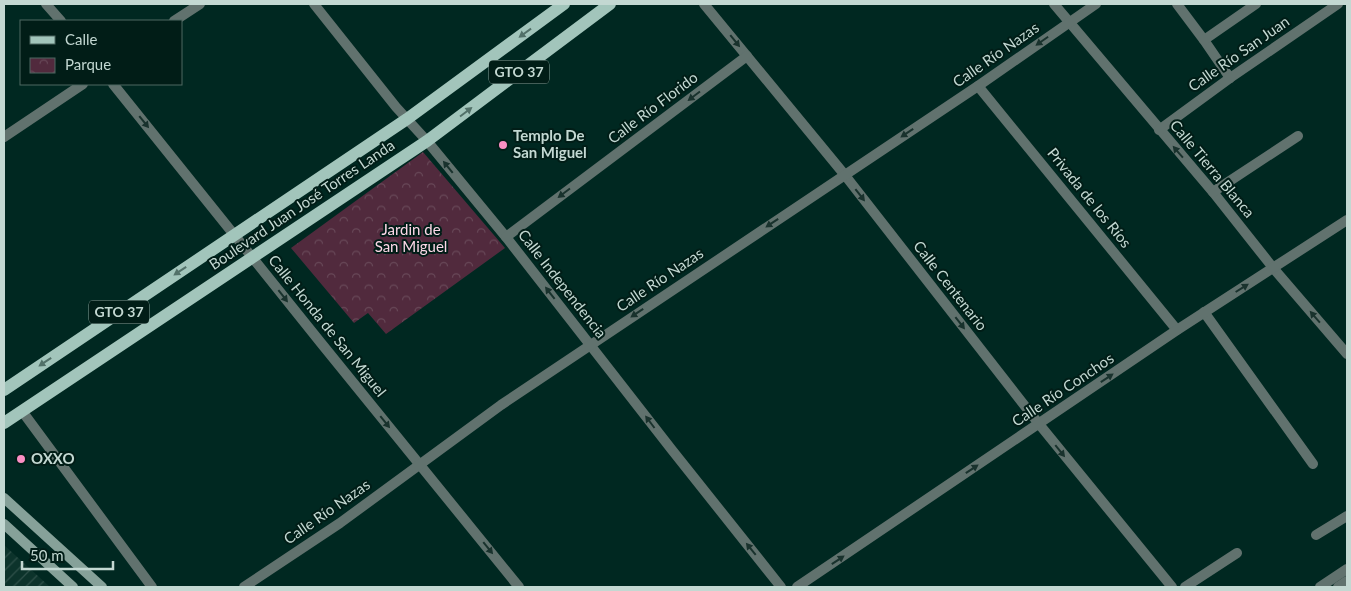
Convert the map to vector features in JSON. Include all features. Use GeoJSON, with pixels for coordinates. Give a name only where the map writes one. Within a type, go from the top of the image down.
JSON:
{"type":"FeatureCollection","features":[{"type":"Feature","properties":{"kind":"main road","name":"Boulevard Juan José Torres Landa"},"geometry":{"type":"LineString","coordinates":[[4,390],[407,119],[564,4]]}},
{"type":"Feature","properties":{"kind":"main road","name":"Boulevard Juan José Torres Landa"},"geometry":{"type":"LineString","coordinates":[[4,422],[427,141],[610,4]]}},
{"type":"Feature","properties":{"kind":"main road"},"geometry":{"type":"LineString","coordinates":[[4,498],[102,587]]}},
{"type":"Feature","properties":{"kind":"main road"},"geometry":{"type":"LineString","coordinates":[[4,524],[73,587]]}},
{"type":"Feature","properties":{"kind":"street"},"geometry":{"type":"LineString","coordinates":[[46,4],[60,20]]}},
{"type":"Feature","properties":{"kind":"street"},"geometry":{"type":"LineString","coordinates":[[176,20],[200,4]]}},
{"type":"Feature","properties":{"kind":"street","name":"Calle Independencia"},"geometry":{"type":"LineString","coordinates":[[314,4],[506,237],[781,587]]}},
{"type":"Feature","properties":{"kind":"street","name":"Calle Centenario"},"geometry":{"type":"LineString","coordinates":[[704,4],[844,174],[1039,424],[1172,587]]}},
{"type":"Feature","properties":{"kind":"street","name":"Calle Tierra Blanca"},"geometry":{"type":"LineString","coordinates":[[1054,4],[1347,354]]}},
{"type":"Feature","properties":{"kind":"street","name":"Calle Río Nazas"},"geometry":{"type":"LineString","coordinates":[[244,587],[340,523],[501,405],[978,86],[1096,4]]}},
{"type":"Feature","properties":{"kind":"street"},"geometry":{"type":"LineString","coordinates":[[1177,4],[1230,78]]}},
{"type":"Feature","properties":{"kind":"street"},"geometry":{"type":"LineString","coordinates":[[1204,40],[1256,4]]}},
{"type":"Feature","properties":{"kind":"street","name":"Calle Río San Juan"},"geometry":{"type":"LineString","coordinates":[[1159,130],[1230,78],[1338,4]]}},
{"type":"Feature","properties":{"kind":"street","name":"Calle Río Florido"},"geometry":{"type":"LineString","coordinates":[[506,237],[747,56]]}},
{"type":"Feature","properties":{"kind":"street"},"geometry":{"type":"LineString","coordinates":[[4,137],[82,85]]}},
{"type":"Feature","properties":{"kind":"street","name":"Calle Honda de San Miguel"},"geometry":{"type":"LineString","coordinates":[[114,85],[519,587]]}},
{"type":"Feature","properties":{"kind":"street","name":"Privada de los Ríos"},"geometry":{"type":"LineString","coordinates":[[978,86],[1178,330]]}},
{"type":"Feature","properties":{"kind":"street"},"geometry":{"type":"LineString","coordinates":[[1213,192],[1298,136]]}},
{"type":"Feature","properties":{"kind":"street","name":"Calle Río Conchos"},"geometry":{"type":"LineString","coordinates":[[797,587],[1204,312],[1274,269],[1347,220]]}},
{"type":"Feature","properties":{"kind":"street"},"geometry":{"type":"LineString","coordinates":[[1204,312],[1313,464]]}},
{"type":"Feature","properties":{"kind":"street"},"geometry":{"type":"LineString","coordinates":[[22,411],[152,587]]}},
{"type":"Feature","properties":{"kind":"street"},"geometry":{"type":"LineString","coordinates":[[1316,535],[1347,516]]}},
{"type":"Feature","properties":{"kind":"street"},"geometry":{"type":"LineString","coordinates":[[1185,587],[1237,553]]}},
{"type":"Feature","properties":{"kind":"street"},"geometry":{"type":"LineString","coordinates":[[1320,587],[1347,569]]}},
{"type":"Feature","properties":{"kind":"street"},"geometry":{"type":"LineString","coordinates":[[1338,587],[1347,581]]}},
{"type":"Feature","properties":{"kind":"shaded area"},"geometry":{"type":"Polygon","coordinates":[[[4,545],[50,587],[4,587],[4,545]]]}},
{"type":"Feature","properties":{"kind":"green space","name":"Jardin de San Miguel"},"geometry":{"type":"Polygon","coordinates":[[[423,152],[505,248],[386,334],[368,313],[354,323],[291,248],[423,152]]]}},
{"type":"Feature","properties":{"kind":"place","name":"Templo De San Miguel"},"geometry":{"type":"Point","coordinates":[503,145]}},
{"type":"Feature","properties":{"kind":"place","name":"OXXO"},"geometry":{"type":"Point","coordinates":[21,459]}}]}
